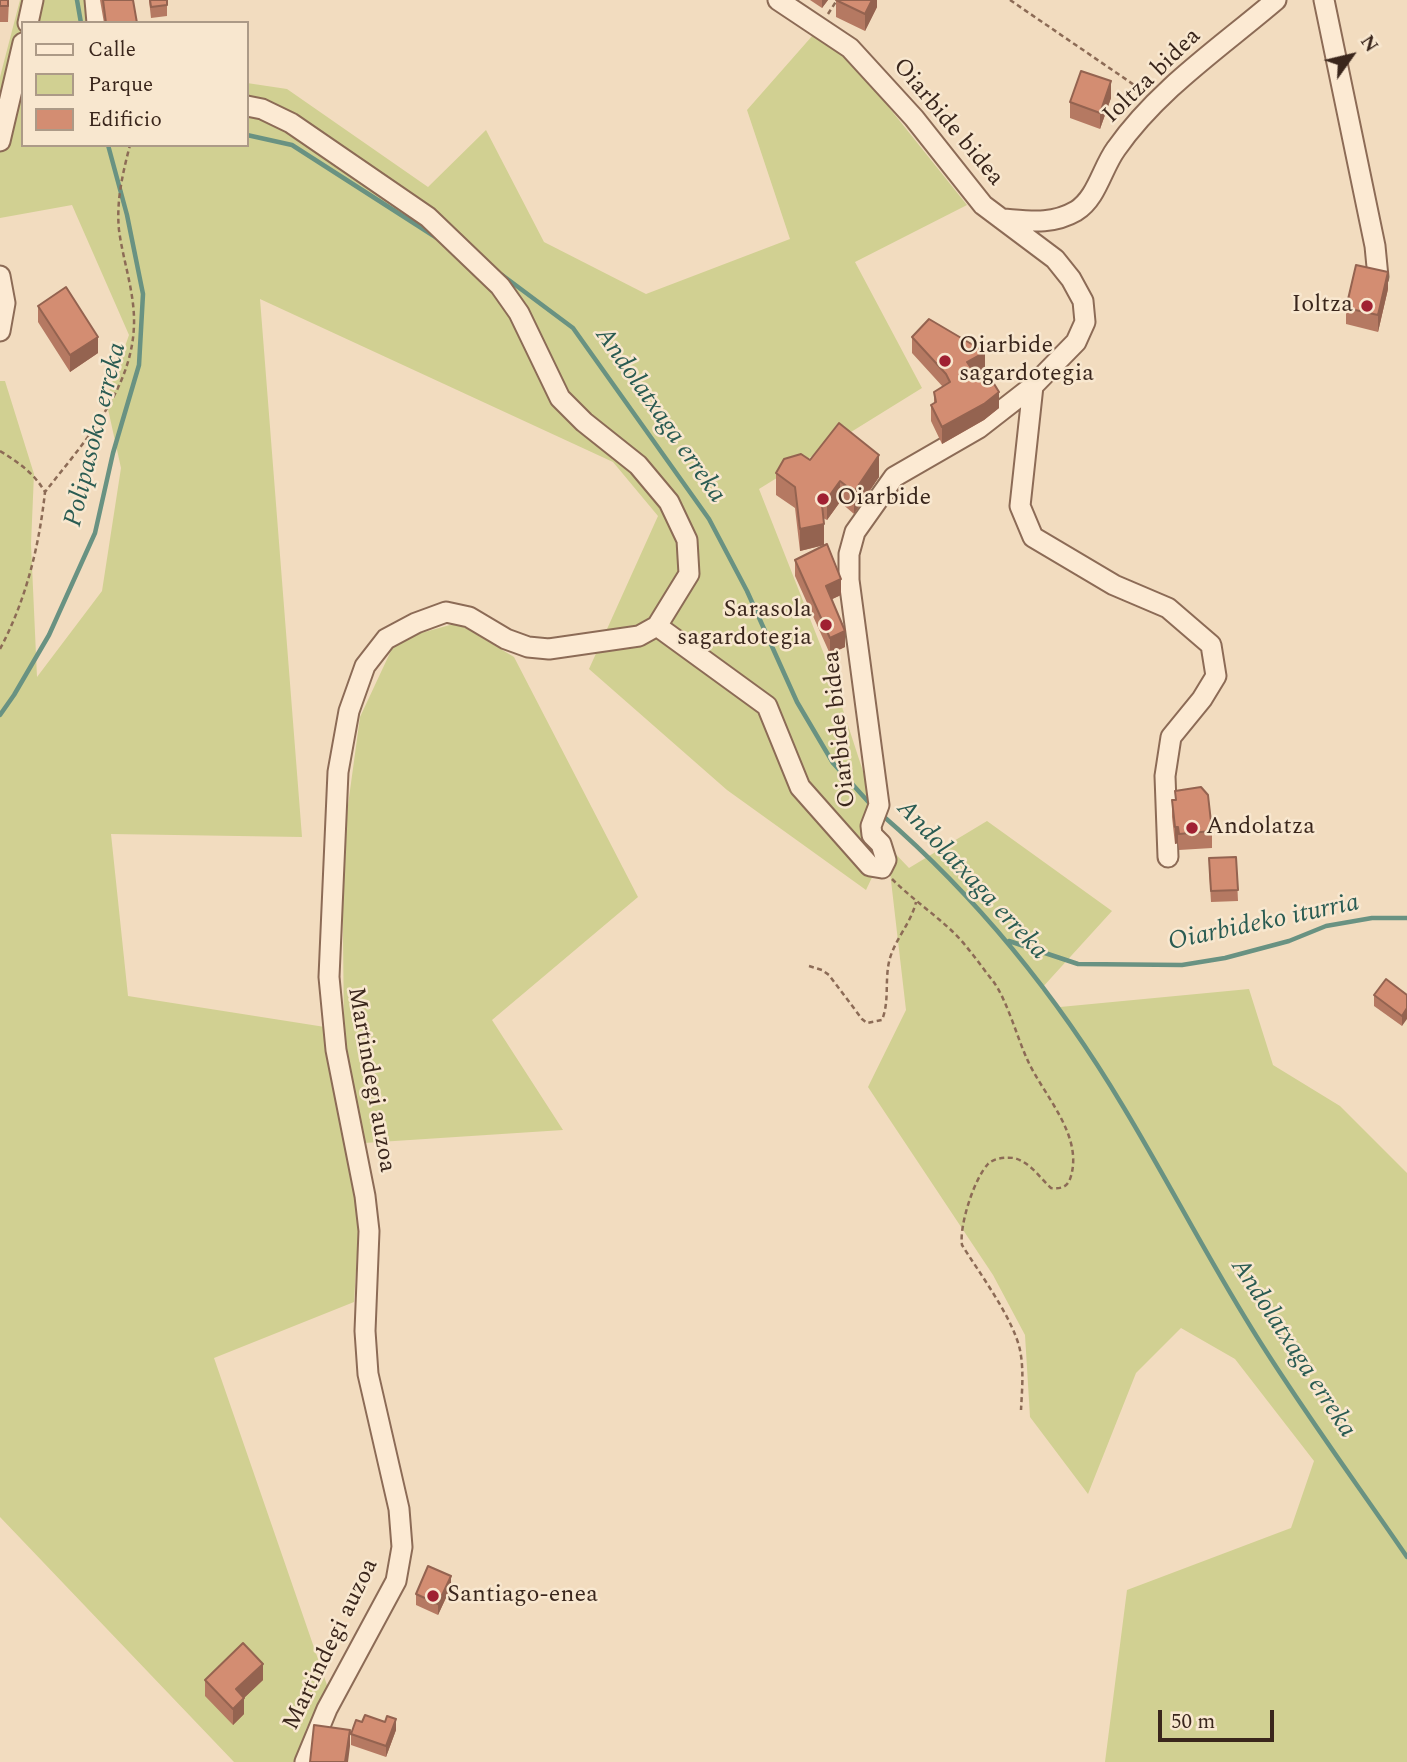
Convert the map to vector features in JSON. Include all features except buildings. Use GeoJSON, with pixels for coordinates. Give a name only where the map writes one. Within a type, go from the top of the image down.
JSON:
{"type":"FeatureCollection","features":[{"type":"Feature","properties":{"kind":"street"},"geometry":{"type":"LineString","coordinates":[[28,21],[33,0]]}},
{"type":"Feature","properties":{"kind":"street"},"geometry":{"type":"LineString","coordinates":[[96,0],[97,21]]}},
{"type":"Feature","properties":{"kind":"street","name":"Oiarbide bidea"},"geometry":{"type":"LineString","coordinates":[[778,0],[850,48],[914,118],[983,205],[1055,259],[1071,279],[1083,301],[1085,322],[1076,342],[1033,386],[979,428],[894,477],[855,532],[849,554],[849,580],[876,812],[871,826],[872,835],[881,844],[886,860],[882,868]]}},
{"type":"Feature","properties":{"kind":"street","name":"Ioltza bidea"},"geometry":{"type":"LineString","coordinates":[[1003,219],[1044,223],[1076,211],[1087,202],[1113,152],[1127,133],[1208,55],[1276,0]]}},
{"type":"Feature","properties":{"kind":"street"},"geometry":{"type":"LineString","coordinates":[[1324,0],[1375,246],[1378,277]]}},
{"type":"Feature","properties":{"kind":"street"},"geometry":{"type":"LineString","coordinates":[[0,141],[21,52]]}},
{"type":"Feature","properties":{"kind":"street"},"geometry":{"type":"LineString","coordinates":[[248,106],[262,109],[291,123],[428,217],[500,286],[519,313],[560,398],[656,484],[669,502],[687,540],[689,574],[657,626],[767,706],[800,787],[870,866],[882,868]]}},
{"type":"Feature","properties":{"kind":"street"},"geometry":{"type":"LineString","coordinates":[[0,276],[5,303],[0,331]]}},
{"type":"Feature","properties":{"kind":"street"},"geometry":{"type":"LineString","coordinates":[[1033,386],[1020,506],[1033,537],[1114,585],[1168,608],[1211,645],[1216,676],[1202,699],[1171,737],[1165,776],[1168,857]]}},
{"type":"Feature","properties":{"kind":"street","name":"Martindegi auzoa"},"geometry":{"type":"LineString","coordinates":[[305,1762],[327,1709],[396,1581],[402,1547],[399,1509],[368,1374],[365,1331],[369,1231],[365,1196],[335,1050],[328,977],[338,772],[349,712],[365,666],[386,639],[416,623],[446,612],[469,617],[506,639],[528,647],[549,649],[639,636],[657,626]]}},
{"type":"Feature","properties":{"kind":"path"},"geometry":{"type":"LineString","coordinates":[[1010,0],[1158,101]]}},
{"type":"Feature","properties":{"kind":"path"},"geometry":{"type":"LineString","coordinates":[[0,649],[25,593],[36,551],[45,492],[99,423],[124,374],[134,322],[119,228],[119,197],[130,147]]}},
{"type":"Feature","properties":{"kind":"path"},"geometry":{"type":"LineString","coordinates":[[0,451],[26,468],[45,492]]}},
{"type":"Feature","properties":{"kind":"path"},"geometry":{"type":"LineString","coordinates":[[882,868],[916,902],[954,933],[995,984],[1028,1062],[1054,1105],[1072,1151],[1073,1170],[1070,1183],[1062,1189],[1051,1188],[1027,1164],[1013,1158],[999,1158],[989,1163],[979,1178],[960,1234],[962,1245],[1010,1325],[1020,1349],[1023,1376],[1021,1410]]}},
{"type":"Feature","properties":{"kind":"path"},"geometry":{"type":"LineString","coordinates":[[810,966],[829,975],[867,1023],[881,1020],[886,1009],[890,958],[914,912],[916,902]]}},
{"type":"Feature","properties":{"kind":"green space"},"geometry":{"type":"Polygon","coordinates":[[[20,0],[90,0],[92,21],[21,21],[21,147],[248,147],[248,83],[287,89],[428,187],[486,130],[544,242],[646,294],[790,239],[747,110],[813,35],[855,65],[967,205],[855,262],[922,388],[759,489],[829,667],[887,845],[909,868],[987,821],[1112,911],[1041,989],[1060,1007],[1249,989],[1273,1065],[1340,1106],[1407,1173],[1407,1762],[1105,1762],[1127,1590],[1291,1528],[1314,1461],[1235,1359],[1181,1328],[1136,1373],[1088,1494],[1030,1417],[1025,1335],[993,1275],[868,1087],[906,1010],[887,846],[866,890],[727,790],[589,669],[658,516],[613,462],[260,299],[302,837],[111,834],[128,996],[344,1030],[342,849],[360,717],[396,640],[457,623],[514,657],[638,897],[492,1020],[563,1130],[364,1143],[354,1302],[214,1358],[328,1688],[306,1729],[300,1762],[234,1762],[0,1517],[0,381],[5,381],[34,474],[31,544],[37,677],[102,591],[121,468],[106,400],[129,335],[72,205],[0,218],[0,77],[20,0]]]}},
{"type":"Feature","properties":{"kind":"waterway"},"geometry":{"type":"LineString","coordinates":[[77,0],[81,21]]}},
{"type":"Feature","properties":{"kind":"waterway","name":"Andolatxaga erreka"},"geometry":{"type":"LineString","coordinates":[[248,135],[292,145],[437,238]]}},
{"type":"Feature","properties":{"kind":"waterway","name":"Polipasoko erreka"},"geometry":{"type":"LineString","coordinates":[[0,715],[49,635],[95,533],[113,453],[139,365],[143,294],[127,215],[109,147]]}},
{"type":"Feature","properties":{"kind":"waterway","name":"Andolatxaga erreka"},"geometry":{"type":"LineString","coordinates":[[502,275],[573,328],[709,519],[747,591],[797,702],[833,763],[873,807]]}},
{"type":"Feature","properties":{"kind":"waterway","name":"Andolatxaga erreka"},"geometry":{"type":"LineString","coordinates":[[882,815],[984,915],[1072,1028],[1124,1108],[1270,1358],[1407,1557]]}},
{"type":"Feature","properties":{"kind":"waterway","name":"Oiarbideko iturria"},"geometry":{"type":"LineString","coordinates":[[1009,941],[1078,964],[1182,965],[1225,958],[1289,941],[1326,926],[1372,918],[1407,918]]}},
{"type":"Feature","properties":{"kind":"place","name":"Ioltza"},"geometry":{"type":"Point","coordinates":[1367,306]}},
{"type":"Feature","properties":{"kind":"place","name":"Oiarbide sagardotegia"},"geometry":{"type":"Point","coordinates":[945,361]}},
{"type":"Feature","properties":{"kind":"place","name":"Oiarbide"},"geometry":{"type":"Point","coordinates":[823,499]}},
{"type":"Feature","properties":{"kind":"place","name":"Sarasola sagardotegia"},"geometry":{"type":"Point","coordinates":[826,625]}},
{"type":"Feature","properties":{"kind":"place","name":"Andolatza"},"geometry":{"type":"Point","coordinates":[1192,828]}},
{"type":"Feature","properties":{"kind":"place","name":"Santiago-enea"},"geometry":{"type":"Point","coordinates":[433,1596]}}]}
